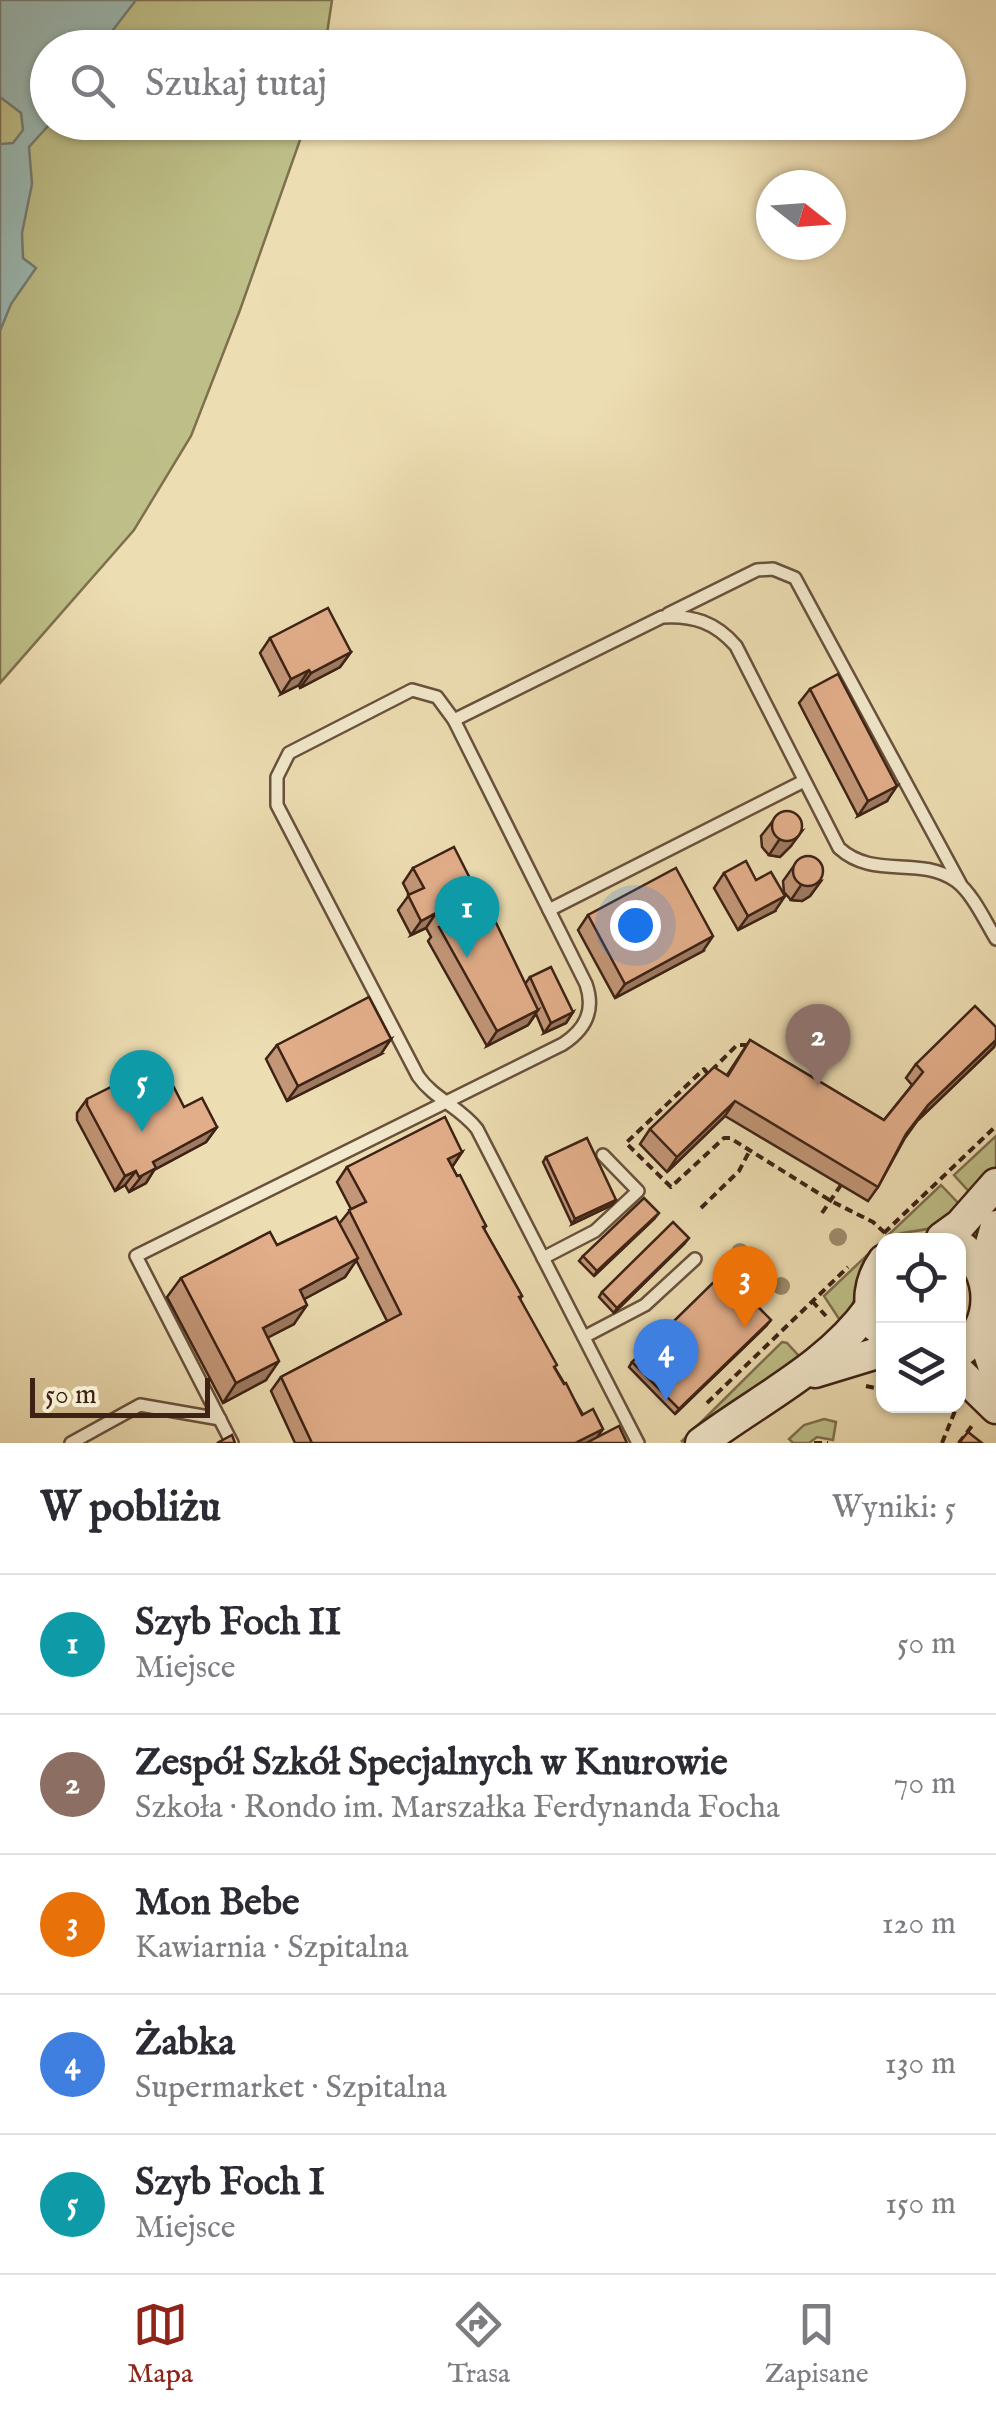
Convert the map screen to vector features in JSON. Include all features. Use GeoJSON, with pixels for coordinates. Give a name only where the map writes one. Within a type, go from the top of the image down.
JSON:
{"type":"FeatureCollection","features":[{"type":"Feature","properties":{"kind":"street"},"geometry":{"type":"LineString","coordinates":[[940,1233],[960,1225],[996,1184]]}},
{"type":"Feature","properties":{"kind":"street"},"geometry":{"type":"LineString","coordinates":[[984,1268],[996,1226]]}},
{"type":"Feature","properties":{"kind":"street"},"geometry":{"type":"LineString","coordinates":[[966,1251],[984,1268],[992,1294],[987,1347],[996,1374]]}},
{"type":"Feature","properties":{"kind":"street"},"geometry":{"type":"LineString","coordinates":[[876,1279],[872,1283],[870,1308],[877,1323]]}},
{"type":"Feature","properties":{"kind":"street"},"geometry":{"type":"LineString","coordinates":[[702,1443],[798,1378],[856,1327],[870,1308]]}},
{"type":"Feature","properties":{"kind":"street"},"geometry":{"type":"LineString","coordinates":[[966,1348],[976,1341],[988,1322]]}},
{"type":"Feature","properties":{"kind":"street"},"geometry":{"type":"LineString","coordinates":[[798,1378],[876,1354]]}},
{"type":"Feature","properties":{"kind":"street"},"geometry":{"type":"LineString","coordinates":[[966,1382],[987,1413]]}},
{"type":"Feature","properties":{"kind":"lane"},"geometry":{"type":"LineString","coordinates":[[454,720],[757,570],[780,570],[795,578],[962,886],[996,939]]}},
{"type":"Feature","properties":{"kind":"lane"},"geometry":{"type":"LineString","coordinates":[[662,617],[704,621],[730,640],[835,843],[848,856],[876,867],[909,865],[930,869],[962,886]]}},
{"type":"Feature","properties":{"kind":"lane"},"geometry":{"type":"LineString","coordinates":[[232,1443],[136,1256],[444,1103],[564,1044],[584,1026],[588,1016],[590,994],[454,720],[444,704],[429,693],[412,690],[297,746],[280,767],[275,790],[280,813],[405,1056],[424,1086],[444,1103],[477,1129],[638,1443]]}},
{"type":"Feature","properties":{"kind":"lane"},"geometry":{"type":"LineString","coordinates":[[549,910],[804,780]]}},
{"type":"Feature","properties":{"kind":"lane"},"geometry":{"type":"LineString","coordinates":[[543,1258],[595,1231],[638,1191],[603,1155]]}},
{"type":"Feature","properties":{"kind":"lane"},"geometry":{"type":"LineString","coordinates":[[584,1337],[645,1305],[695,1258]]}},
{"type":"Feature","properties":{"kind":"lane"},"geometry":{"type":"LineString","coordinates":[[70,1443],[140,1406],[220,1419]]}},
{"type":"Feature","properties":{"kind":"path"},"geometry":{"type":"LineString","coordinates":[[748,1045],[737,1045],[708,1074],[704,1069],[626,1143],[671,1187],[724,1138],[730,1138],[832,1201],[895,1233]]}},
{"type":"Feature","properties":{"kind":"path"},"geometry":{"type":"LineString","coordinates":[[922,1233],[996,1126]]}},
{"type":"Feature","properties":{"kind":"path"},"geometry":{"type":"LineString","coordinates":[[703,1137],[713,1148]]}},
{"type":"Feature","properties":{"kind":"path"},"geometry":{"type":"LineString","coordinates":[[701,1208],[739,1170],[750,1150]]}},
{"type":"Feature","properties":{"kind":"path"},"geometry":{"type":"LineString","coordinates":[[822,1213],[841,1186]]}},
{"type":"Feature","properties":{"kind":"path"},"geometry":{"type":"LineString","coordinates":[[708,1403],[848,1267]]}},
{"type":"Feature","properties":{"kind":"path"},"geometry":{"type":"LineString","coordinates":[[942,1443],[954,1413]]}},
{"type":"Feature","properties":{"kind":"path"},"geometry":{"type":"LineString","coordinates":[[959,1443],[987,1413]]}},
{"type":"Feature","properties":{"kind":"path"},"geometry":{"type":"LineString","coordinates":[[814,1443],[828,1443]]}},
{"type":"Feature","properties":{"kind":"green space"},"geometry":{"type":"Polygon","coordinates":[[[0,0],[332,0],[328,30],[30,30],[30,140],[300,140],[191,436],[134,530],[0,683],[0,0]]]}},
{"type":"Feature","properties":{"kind":"green space"},"geometry":{"type":"Polygon","coordinates":[[[996,1136],[996,1167],[973,1196],[954,1175],[996,1136]]]}},
{"type":"Feature","properties":{"kind":"green space"},"geometry":{"type":"Polygon","coordinates":[[[941,1185],[963,1208],[937,1226],[890,1233],[941,1185]]]}},
{"type":"Feature","properties":{"kind":"green space"},"geometry":{"type":"Polygon","coordinates":[[[876,1247],[843,1325],[824,1296],[876,1247]]]}},
{"type":"Feature","properties":{"kind":"green space"},"geometry":{"type":"Polygon","coordinates":[[[782,1342],[798,1355],[797,1361],[681,1442],[782,1342]]]}},
{"type":"Feature","properties":{"kind":"green space"},"geometry":{"type":"Polygon","coordinates":[[[824,1419],[836,1422],[833,1440],[817,1437],[809,1443],[793,1443],[789,1439],[804,1425],[824,1419]]]}},
{"type":"Feature","properties":{"kind":"water"},"geometry":{"type":"Polygon","coordinates":[[[0,0],[136,0],[113,30],[30,30],[30,140],[35,140],[29,147],[32,184],[22,233],[23,258],[36,268],[11,304],[0,331],[0,144],[13,143],[23,130],[21,113],[0,97],[0,0]]]}},
{"type":"Feature","properties":{"kind":"building"},"geometry":{"type":"Polygon","coordinates":[[[328,608],[351,652],[291,679],[270,638],[328,608]]]}},
{"type":"Feature","properties":{"kind":"building"},"geometry":{"type":"Polygon","coordinates":[[[838,674],[897,786],[868,801],[810,689],[838,674]]]}},
{"type":"Feature","properties":{"kind":"building"},"geometry":{"type":"Polygon","coordinates":[[[787,811],[798,815],[802,826],[798,837],[787,841],[776,837],[772,826],[776,815],[787,811]]]}},
{"type":"Feature","properties":{"kind":"building"},"geometry":{"type":"Polygon","coordinates":[[[454,847],[483,904],[486,902],[538,1010],[497,1031],[439,927],[443,925],[436,913],[421,921],[408,895],[424,888],[413,868],[454,847]]]}},
{"type":"Feature","properties":{"kind":"building"},"geometry":{"type":"Polygon","coordinates":[[[808,856],[819,860],[823,871],[819,882],[808,886],[797,882],[793,871],[797,860],[808,856]]]}},
{"type":"Feature","properties":{"kind":"building"},"geometry":{"type":"Polygon","coordinates":[[[746,861],[756,880],[771,872],[785,896],[748,916],[724,873],[746,861]]]}},
{"type":"Feature","properties":{"kind":"building"},"geometry":{"type":"Polygon","coordinates":[[[676,868],[713,936],[625,984],[588,915],[676,868]]]}},
{"type":"Feature","properties":{"kind":"building"},"geometry":{"type":"Polygon","coordinates":[[[551,967],[573,1012],[551,1023],[530,977],[551,967]]]}},
{"type":"Feature","properties":{"kind":"building"},"geometry":{"type":"Polygon","coordinates":[[[369,997],[391,1039],[298,1086],[277,1045],[369,997]]]}},
{"type":"Feature","properties":{"kind":"building"},"geometry":{"type":"Polygon","coordinates":[[[975,1006],[996,1027],[996,1040],[928,1105],[906,1134],[878,1187],[735,1101],[677,1157],[650,1129],[714,1067],[728,1076],[750,1040],[884,1120],[923,1072],[916,1064],[975,1006]]]}},
{"type":"Feature","properties":{"kind":"building"},"geometry":{"type":"Polygon","coordinates":[[[161,1062],[184,1107],[202,1098],[217,1127],[153,1162],[156,1168],[139,1177],[136,1171],[125,1176],[87,1099],[161,1062]]]}},
{"type":"Feature","properties":{"kind":"building"},"geometry":{"type":"Polygon","coordinates":[[[445,1117],[462,1152],[448,1159],[522,1296],[519,1297],[557,1365],[554,1367],[582,1415],[593,1409],[603,1429],[575,1443],[312,1443],[281,1377],[401,1314],[349,1210],[366,1202],[347,1167],[445,1117]]]}},
{"type":"Feature","properties":{"kind":"building"},"geometry":{"type":"Polygon","coordinates":[[[587,1138],[616,1200],[575,1219],[546,1157],[587,1138]]]}},
{"type":"Feature","properties":{"kind":"building"},"geometry":{"type":"Polygon","coordinates":[[[644,1198],[659,1213],[597,1271],[583,1256],[644,1198]]]}},
{"type":"Feature","properties":{"kind":"building"},"geometry":{"type":"Polygon","coordinates":[[[336,1217],[358,1258],[300,1290],[307,1305],[263,1328],[279,1361],[236,1383],[181,1278],[270,1232],[277,1245],[336,1217]]]}},
{"type":"Feature","properties":{"kind":"building"},"geometry":{"type":"Polygon","coordinates":[[[673,1222],[689,1238],[617,1308],[602,1292],[673,1222]]]}},
{"type":"Feature","properties":{"kind":"building"},"geometry":{"type":"Polygon","coordinates":[[[724,1272],[771,1320],[679,1409],[632,1362],[724,1272]]]}},
{"type":"Feature","properties":{"kind":"building"},"geometry":{"type":"Polygon","coordinates":[[[619,1426],[627,1443],[586,1443],[619,1426]]]}},
{"type":"Feature","properties":{"kind":"building"},"geometry":{"type":"Polygon","coordinates":[[[968,1432],[982,1443],[959,1443],[968,1432]]]}},
{"type":"Feature","properties":{"kind":"building"},"geometry":{"type":"Polygon","coordinates":[[[232,1435],[235,1443],[217,1443],[232,1435]]]}},
{"type":"Feature","properties":{"kind":"place","name":"Szyb Foch II"},"geometry":{"type":"Point","coordinates":[467,958]}},
{"type":"Feature","properties":{"kind":"place","name":"Zespół Szkół Specjalnych w Knurowie"},"geometry":{"type":"Point","coordinates":[818,1086]}},
{"type":"Feature","properties":{"kind":"place","name":"Szyb Foch I"},"geometry":{"type":"Point","coordinates":[142,1132]}},
{"type":"Feature","properties":{"kind":"place","name":"Mon Bebe"},"geometry":{"type":"Point","coordinates":[745,1328]}},
{"type":"Feature","properties":{"kind":"place","name":"Żabka"},"geometry":{"type":"Point","coordinates":[666,1401]}}]}
